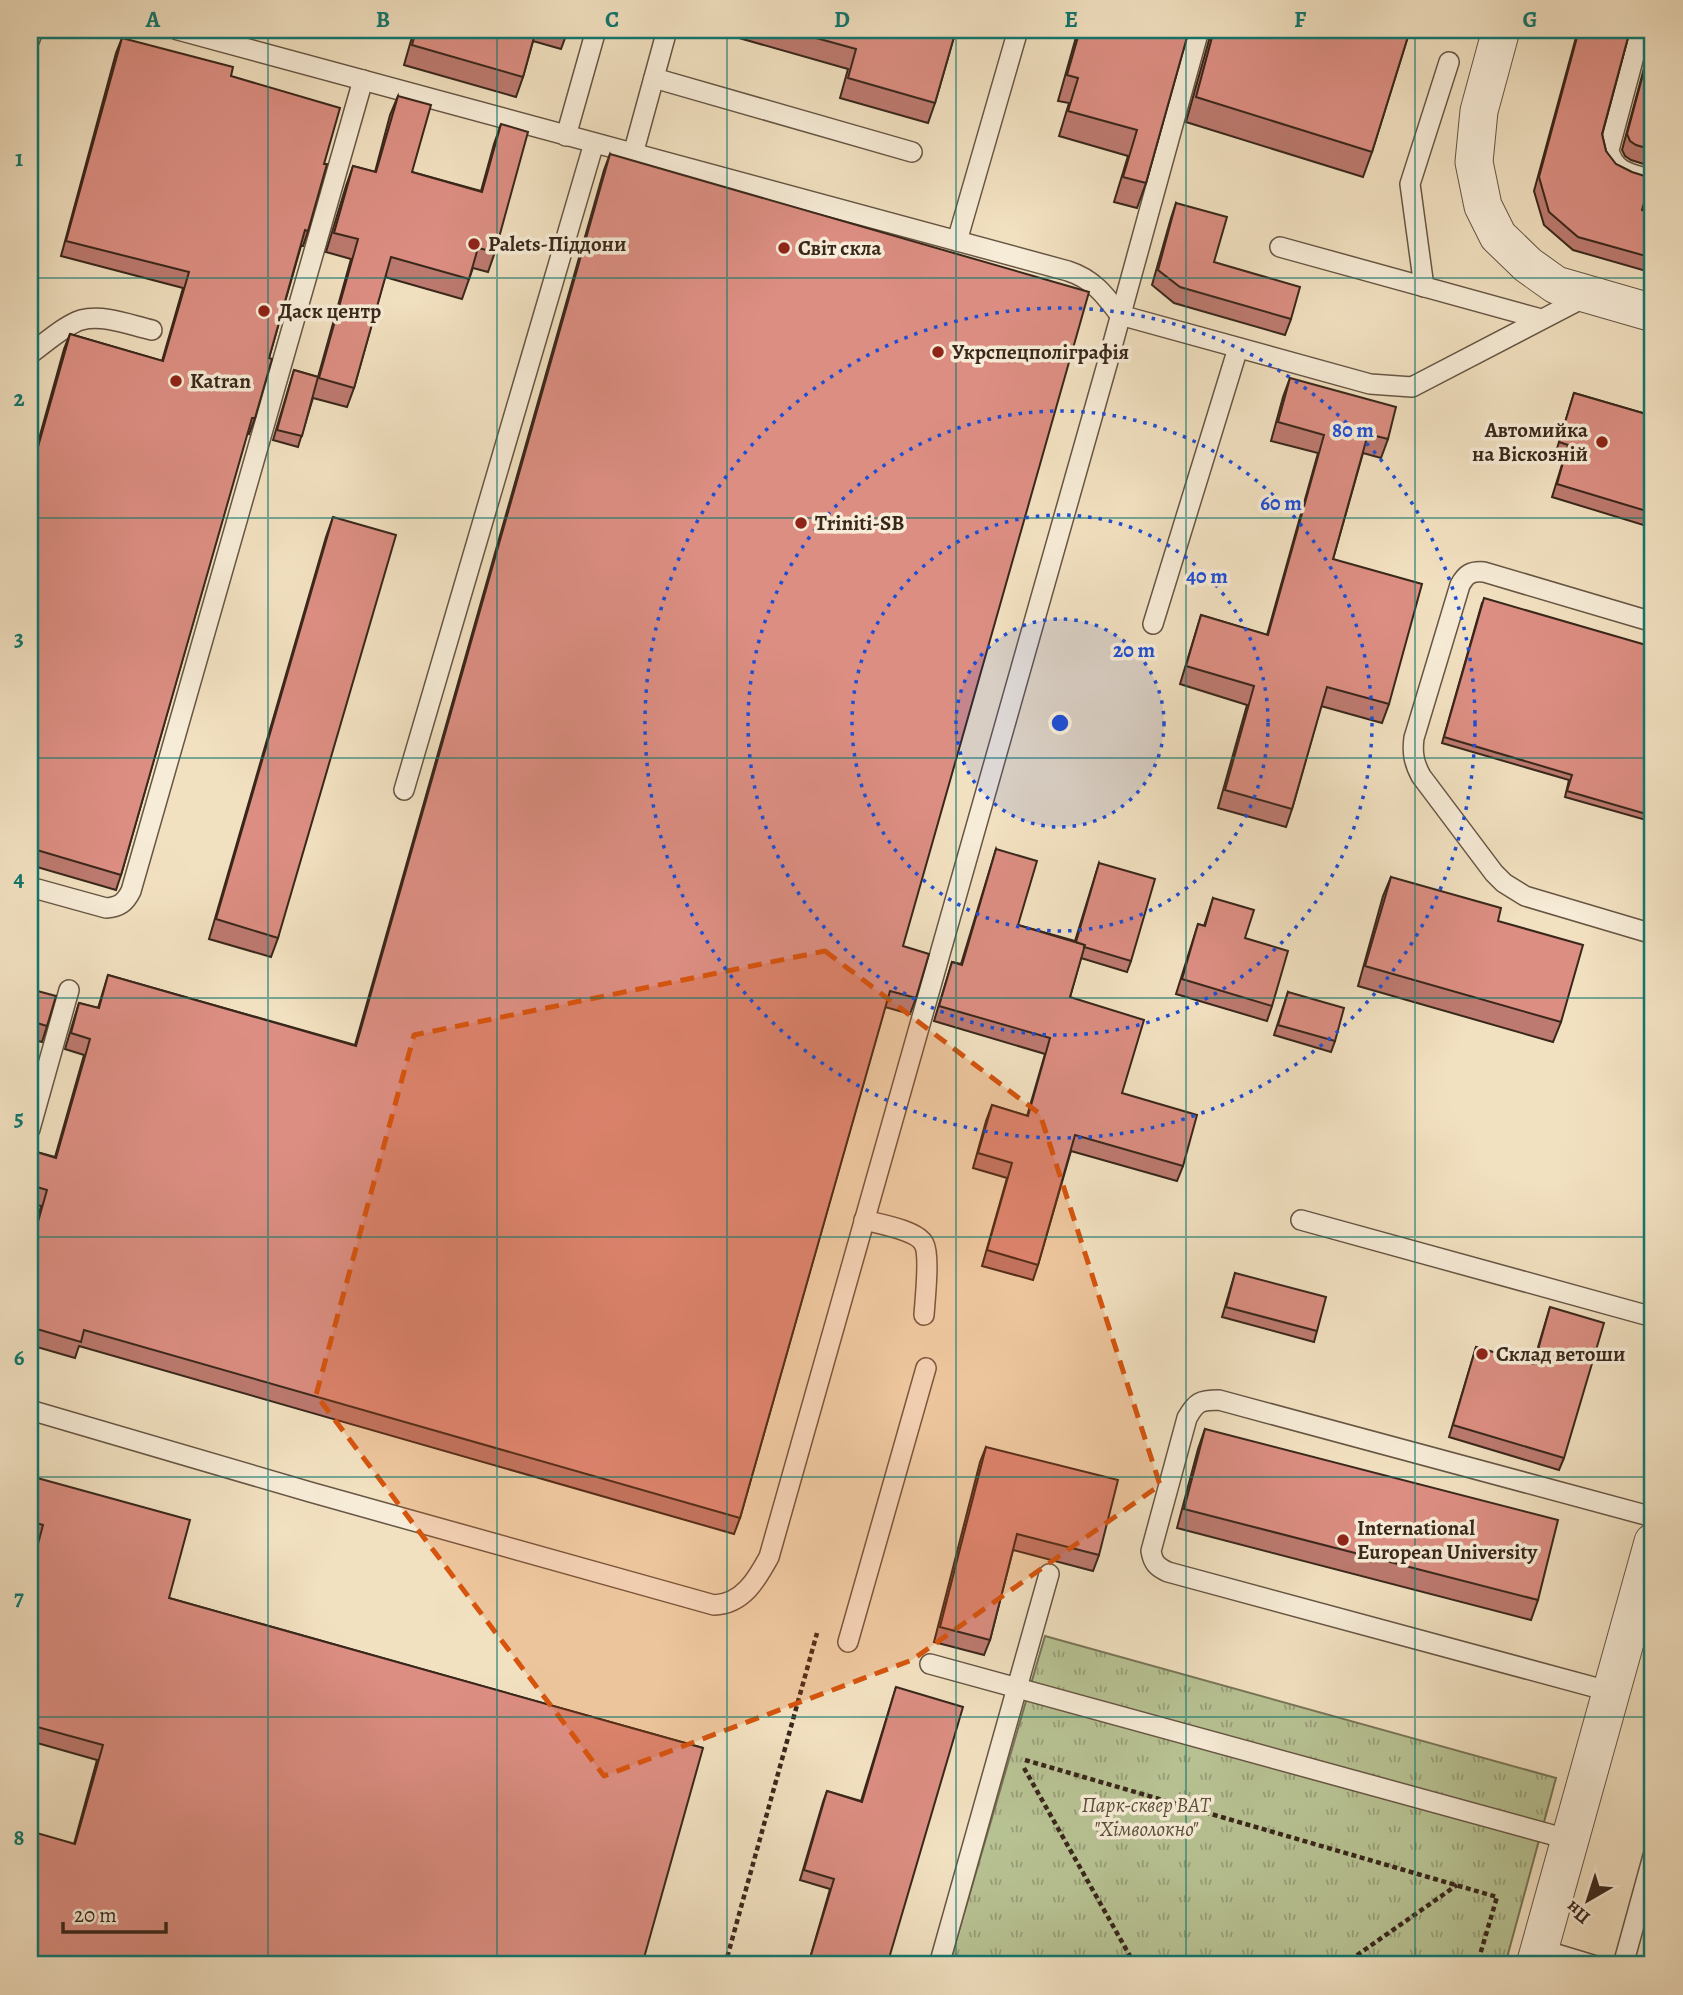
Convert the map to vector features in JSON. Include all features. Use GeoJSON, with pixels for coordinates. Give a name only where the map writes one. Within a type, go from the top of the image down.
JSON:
{"type":"FeatureCollection","features":[{"type":"Feature","properties":{"kind":"street"},"geometry":{"type":"LineString","coordinates":[[1501,30],[1479,111],[1474,162],[1483,206],[1498,236],[1528,265],[1556,285],[1653,313]]}},
{"type":"Feature","properties":{"kind":"street"},"geometry":{"type":"LineString","coordinates":[[1538,1957],[1653,1540]]}},
{"type":"Feature","properties":{"kind":"lane"},"geometry":{"type":"LineString","coordinates":[[30,39],[33,30]]}},
{"type":"Feature","properties":{"kind":"lane"},"geometry":{"type":"LineString","coordinates":[[178,30],[1082,276],[1104,294],[1120,315],[1370,384],[1412,387],[1590,294]]}},
{"type":"Feature","properties":{"kind":"lane"},"geometry":{"type":"LineString","coordinates":[[566,136],[596,30]]}},
{"type":"Feature","properties":{"kind":"lane"},"geometry":{"type":"LineString","coordinates":[[633,154],[667,30]]}},
{"type":"Feature","properties":{"kind":"lane"},"geometry":{"type":"LineString","coordinates":[[957,241],[1018,30]]}},
{"type":"Feature","properties":{"kind":"lane"},"geometry":{"type":"LineString","coordinates":[[30,1410],[714,1605],[724,1604],[747,1591],[769,1557],[1099,394],[1199,30]]}},
{"type":"Feature","properties":{"kind":"lane"},"geometry":{"type":"LineString","coordinates":[[1641,30],[1609,150],[1611,160],[1618,168],[1653,180]]}},
{"type":"Feature","properties":{"kind":"lane"},"geometry":{"type":"LineString","coordinates":[[1424,287],[1410,184],[1449,62]]}},
{"type":"Feature","properties":{"kind":"lane"},"geometry":{"type":"LineString","coordinates":[[654,78],[912,152]]}},
{"type":"Feature","properties":{"kind":"lane"},"geometry":{"type":"LineString","coordinates":[[30,887],[106,908],[116,907],[125,901],[131,891],[363,80]]}},
{"type":"Feature","properties":{"kind":"lane"},"geometry":{"type":"LineString","coordinates":[[404,790],[594,144]]}},
{"type":"Feature","properties":{"kind":"lane"},"geometry":{"type":"LineString","coordinates":[[1280,247],[1541,319]]}},
{"type":"Feature","properties":{"kind":"lane"},"geometry":{"type":"LineString","coordinates":[[30,354],[79,321],[95,318],[152,330]]}},
{"type":"Feature","properties":{"kind":"lane"},"geometry":{"type":"LineString","coordinates":[[1153,624],[1238,348]]}},
{"type":"Feature","properties":{"kind":"lane"},"geometry":{"type":"LineString","coordinates":[[1653,622],[1484,572],[1475,571],[1466,575],[1452,610],[1414,738],[1413,751],[1421,776],[1504,883],[1525,895],[1653,934]]}},
{"type":"Feature","properties":{"kind":"lane"},"geometry":{"type":"LineString","coordinates":[[30,1129],[69,990]]}},
{"type":"Feature","properties":{"kind":"lane"},"geometry":{"type":"LineString","coordinates":[[864,1220],[909,1233],[925,1245],[927,1256],[924,1315]]}},
{"type":"Feature","properties":{"kind":"lane"},"geometry":{"type":"LineString","coordinates":[[1301,1220],[1653,1317]]}},
{"type":"Feature","properties":{"kind":"lane"},"geometry":{"type":"LineString","coordinates":[[848,1642],[926,1368]]}},
{"type":"Feature","properties":{"kind":"lane"},"geometry":{"type":"LineString","coordinates":[[1612,1692],[1159,1568],[1153,1561],[1152,1551],[1187,1418],[1195,1405],[1206,1400],[1219,1400],[1653,1540]]}},
{"type":"Feature","properties":{"kind":"lane"},"geometry":{"type":"LineString","coordinates":[[939,1965],[1049,1574]]}},
{"type":"Feature","properties":{"kind":"lane"},"geometry":{"type":"LineString","coordinates":[[930,1664],[1571,1840]]}},
{"type":"Feature","properties":{"kind":"lane"},"geometry":{"type":"LineString","coordinates":[[1623,1965],[1653,1856]]}},
{"type":"Feature","properties":{"kind":"lane"},"geometry":{"type":"LineString","coordinates":[[1538,1957],[1593,1965]]}},
{"type":"Feature","properties":{"kind":"path"},"geometry":{"type":"LineString","coordinates":[[724,1965],[817,1633]]}},
{"type":"Feature","properties":{"kind":"path"},"geometry":{"type":"LineString","coordinates":[[1135,1965],[1018,1758],[1497,1897],[1477,1965]]}},
{"type":"Feature","properties":{"kind":"path"},"geometry":{"type":"LineString","coordinates":[[1343,1965],[1457,1885]]}},
{"type":"Feature","properties":{"kind":"highlighted area"},"geometry":{"type":"Polygon","coordinates":[[[825,951],[1040,1114],[1160,1485],[912,1660],[604,1776],[316,1395],[414,1035],[825,951]]]}},
{"type":"Feature","properties":{"kind":"green space","name":"Парк-сквер ВАТ \"Хімволокно\""},"geometry":{"type":"Polygon","coordinates":[[[1045,1636],[1556,1778],[1505,1965],[949,1965],[1045,1636]]]}},
{"type":"Feature","properties":{"kind":"building"},"geometry":{"type":"Polygon","coordinates":[[[416,30],[536,30],[523,77],[412,45],[416,30]]]}},
{"type":"Feature","properties":{"kind":"building"},"geometry":{"type":"Polygon","coordinates":[[[787,30],[956,30],[935,103],[848,78],[856,49],[787,30]]]}},
{"type":"Feature","properties":{"kind":"building"},"geometry":{"type":"Polygon","coordinates":[[[1080,30],[1189,30],[1146,183],[1123,177],[1137,130],[1068,111],[1078,78],[1067,75],[1080,30]]]}},
{"type":"Feature","properties":{"kind":"building"},"geometry":{"type":"Polygon","coordinates":[[[1214,30],[1410,30],[1372,152],[1196,97],[1214,30]]]}},
{"type":"Feature","properties":{"kind":"building"},"geometry":{"type":"Polygon","coordinates":[[[1579,30],[1630,30],[1602,134],[1606,151],[1616,164],[1651,178],[1642,210],[1653,213],[1653,258],[1578,237],[1549,212],[1539,177],[1579,30]]]}},
{"type":"Feature","properties":{"kind":"building"},"geometry":{"type":"Polygon","coordinates":[[[1653,37],[1653,150],[1636,145],[1630,141],[1627,134],[1653,37]]]}},
{"type":"Feature","properties":{"kind":"building"},"geometry":{"type":"Polygon","coordinates":[[[122,38],[233,67],[231,76],[340,108],[308,231],[305,230],[269,358],[272,359],[255,418],[252,418],[121,875],[30,848],[30,475],[70,334],[163,361],[189,272],[66,241],[122,38]]]}},
{"type":"Feature","properties":{"kind":"building"},"geometry":{"type":"Polygon","coordinates":[[[398,96],[431,105],[412,172],[482,192],[501,124],[528,132],[495,252],[478,248],[469,279],[391,257],[354,388],[319,378],[358,239],[334,233],[353,166],[376,172],[398,96]]]}},
{"type":"Feature","properties":{"kind":"building"},"geometry":{"type":"Polygon","coordinates":[[[610,154],[1089,292],[903,946],[929,954],[916,998],[890,991],[740,1518],[84,1330],[81,1342],[30,1327],[30,1250],[47,1190],[30,1185],[30,1150],[56,1158],[90,1039],[71,1033],[79,1003],[99,1008],[108,975],[356,1046],[610,154]]]}},
{"type":"Feature","properties":{"kind":"building"},"geometry":{"type":"Polygon","coordinates":[[[1176,203],[1227,217],[1214,262],[1300,287],[1291,319],[1180,287],[1158,270],[1176,203]]]}},
{"type":"Feature","properties":{"kind":"building"},"geometry":{"type":"Polygon","coordinates":[[[294,370],[318,377],[302,436],[277,430],[294,370]]]}},
{"type":"Feature","properties":{"kind":"building"},"geometry":{"type":"Polygon","coordinates":[[[1290,378],[1396,407],[1388,439],[1368,434],[1333,559],[1422,584],[1389,704],[1327,687],[1292,809],[1225,790],[1254,686],[1186,666],[1201,615],[1268,635],[1324,435],[1278,422],[1290,378]]]}},
{"type":"Feature","properties":{"kind":"building"},"geometry":{"type":"Polygon","coordinates":[[[1574,393],[1653,416],[1653,513],[1557,484],[1568,445],[1559,442],[1574,393]]]}},
{"type":"Feature","properties":{"kind":"building"},"geometry":{"type":"Polygon","coordinates":[[[333,517],[396,535],[278,938],[216,919],[333,517]]]}},
{"type":"Feature","properties":{"kind":"building"},"geometry":{"type":"Polygon","coordinates":[[[1484,598],[1653,647],[1653,816],[1567,791],[1572,775],[1444,737],[1484,598]]]}},
{"type":"Feature","properties":{"kind":"building"},"geometry":{"type":"Polygon","coordinates":[[[996,849],[1037,861],[1018,925],[1085,945],[1070,997],[1144,1020],[1122,1093],[1197,1115],[1183,1166],[1075,1135],[1038,1265],[987,1250],[1012,1163],[978,1153],[992,1105],[1028,1116],[1050,1038],[939,1006],[952,962],[962,965],[996,849]]]}},
{"type":"Feature","properties":{"kind":"building"},"geometry":{"type":"Polygon","coordinates":[[[1099,863],[1155,879],[1131,961],[1084,947],[1085,945],[1076,942],[1099,863]]]}},
{"type":"Feature","properties":{"kind":"building"},"geometry":{"type":"Polygon","coordinates":[[[1391,877],[1501,908],[1498,921],[1583,945],[1561,1022],[1365,966],[1391,877]]]}},
{"type":"Feature","properties":{"kind":"building"},"geometry":{"type":"Polygon","coordinates":[[[1213,898],[1254,910],[1245,938],[1288,951],[1272,1006],[1182,979],[1198,924],[1205,926],[1213,898]]]}},
{"type":"Feature","properties":{"kind":"building"},"geometry":{"type":"Polygon","coordinates":[[[30,989],[56,996],[47,1026],[30,1021],[30,989]]]}},
{"type":"Feature","properties":{"kind":"building"},"geometry":{"type":"Polygon","coordinates":[[[1288,992],[1344,1008],[1335,1041],[1278,1025],[1288,992]]]}},
{"type":"Feature","properties":{"kind":"building"},"geometry":{"type":"Polygon","coordinates":[[[1235,1273],[1326,1297],[1317,1331],[1226,1307],[1235,1273]]]}},
{"type":"Feature","properties":{"kind":"building"},"geometry":{"type":"Polygon","coordinates":[[[1550,1307],[1604,1323],[1564,1458],[1453,1425],[1476,1347],[1534,1364],[1550,1307]]]}},
{"type":"Feature","properties":{"kind":"building"},"geometry":{"type":"Polygon","coordinates":[[[1205,1429],[1558,1520],[1538,1600],[1184,1509],[1205,1429]]]}},
{"type":"Feature","properties":{"kind":"building"},"geometry":{"type":"Polygon","coordinates":[[[986,1447],[1118,1480],[1099,1555],[1017,1534],[990,1640],[940,1627],[986,1447]]]}},
{"type":"Feature","properties":{"kind":"building"},"geometry":{"type":"Polygon","coordinates":[[[30,1476],[190,1520],[169,1598],[703,1748],[642,1965],[30,1965],[30,1831],[75,1844],[103,1745],[30,1725],[30,1574],[43,1525],[30,1521],[30,1476]]]}},
{"type":"Feature","properties":{"kind":"building"},"geometry":{"type":"Polygon","coordinates":[[[896,1687],[963,1707],[887,1965],[808,1965],[834,1879],[804,1870],[827,1791],[862,1802],[896,1687]]]}},
{"type":"Feature","properties":{"kind":"place","name":"Palets-Піддони"},"geometry":{"type":"Point","coordinates":[474,244]}},
{"type":"Feature","properties":{"kind":"place","name":"Світ скла"},"geometry":{"type":"Point","coordinates":[784,248]}},
{"type":"Feature","properties":{"kind":"place","name":"Даск центр"},"geometry":{"type":"Point","coordinates":[264,311]}},
{"type":"Feature","properties":{"kind":"place","name":"Укрспецполіграфія"},"geometry":{"type":"Point","coordinates":[938,352]}},
{"type":"Feature","properties":{"kind":"place","name":"Katran"},"geometry":{"type":"Point","coordinates":[176,381]}},
{"type":"Feature","properties":{"kind":"place","name":"Автомийка на Віскозній"},"geometry":{"type":"Point","coordinates":[1602,442]}},
{"type":"Feature","properties":{"kind":"place","name":"Triniti-SB"},"geometry":{"type":"Point","coordinates":[801,523]}},
{"type":"Feature","properties":{"kind":"place","name":"Склад ветоши"},"geometry":{"type":"Point","coordinates":[1482,1354]}},
{"type":"Feature","properties":{"kind":"place","name":"International European University"},"geometry":{"type":"Point","coordinates":[1343,1540]}}]}
